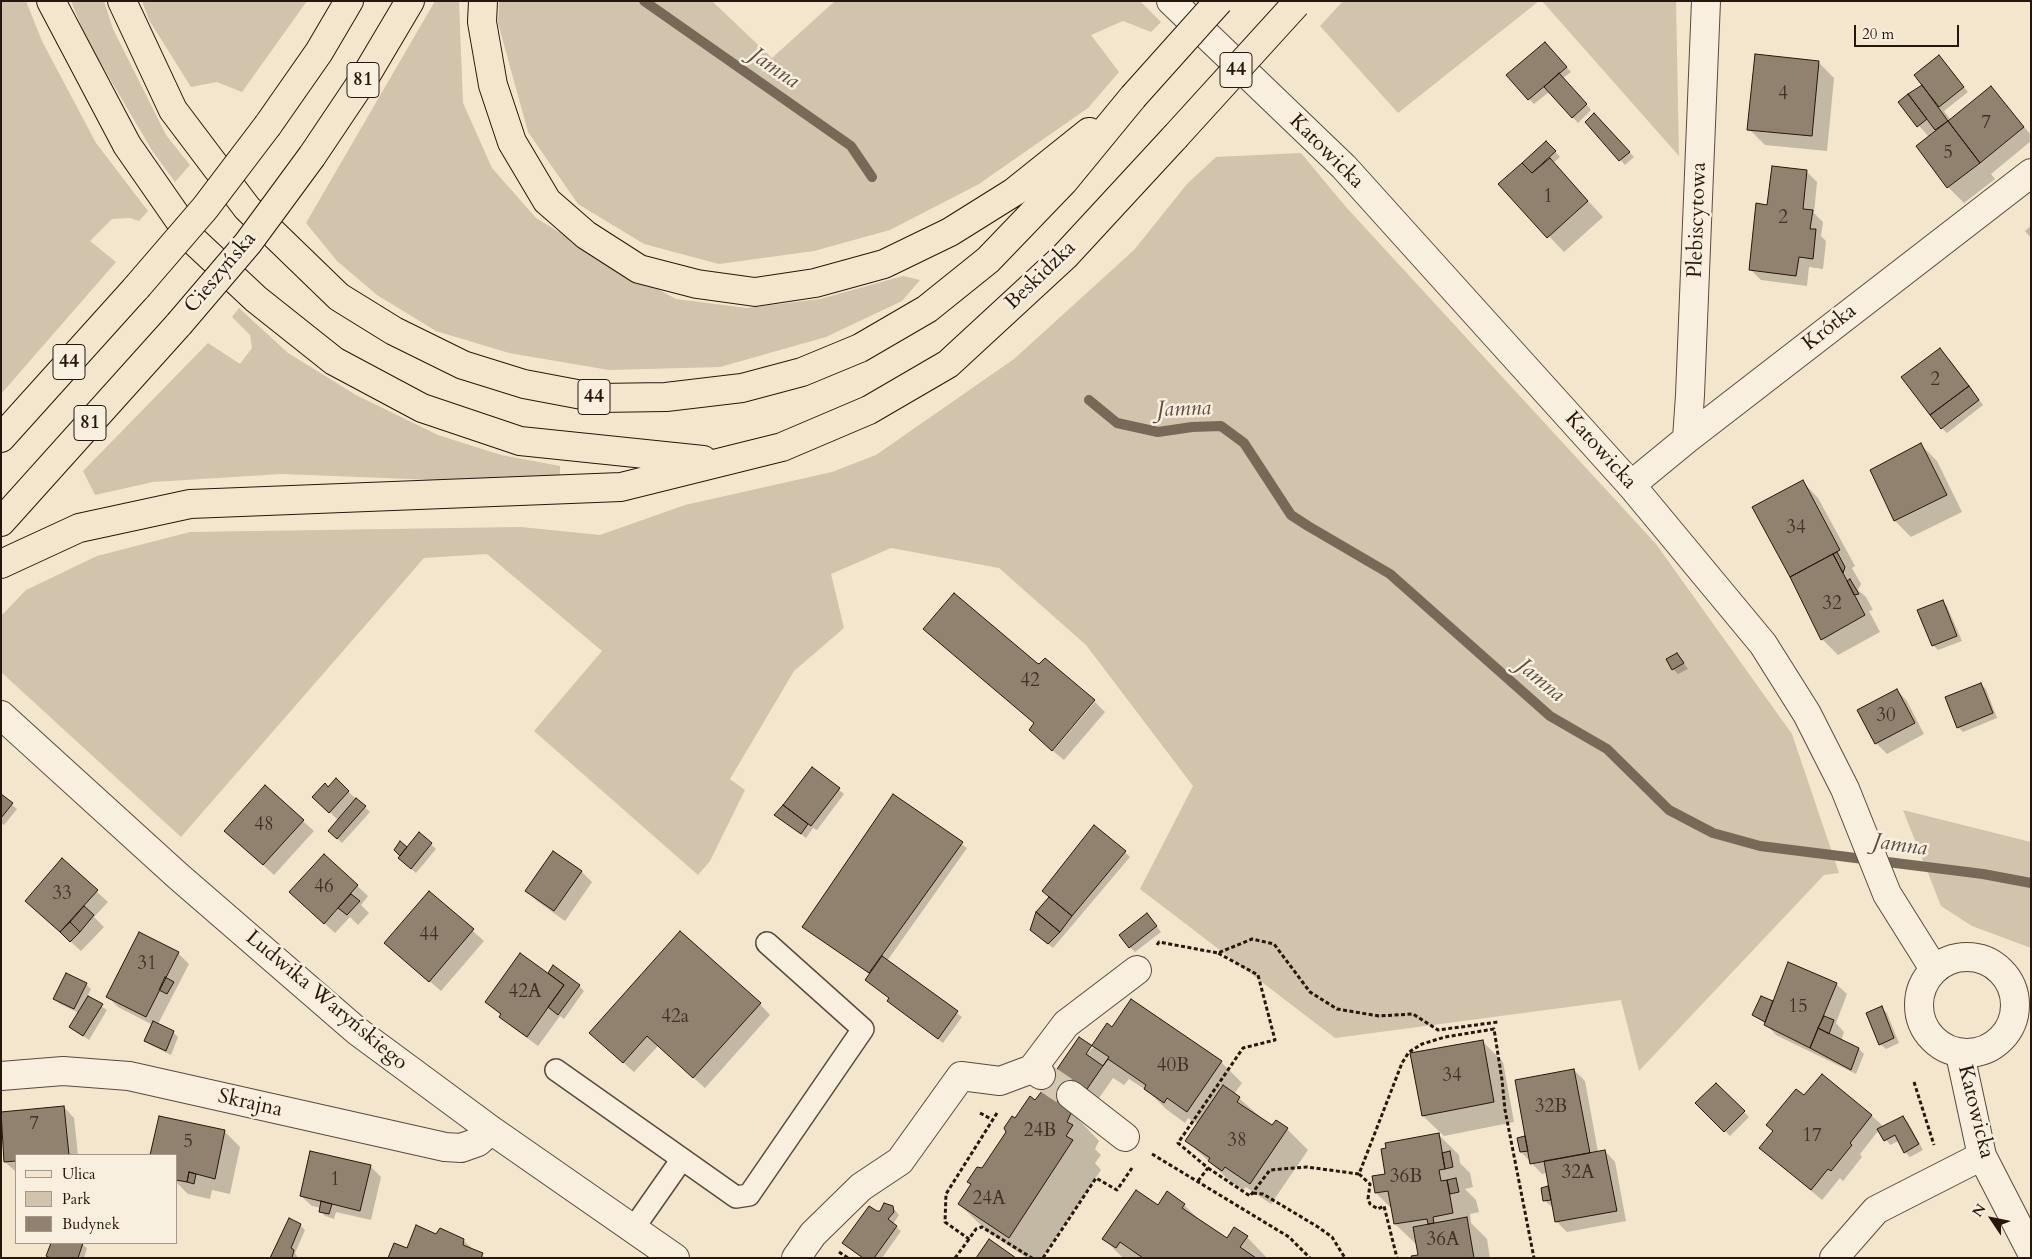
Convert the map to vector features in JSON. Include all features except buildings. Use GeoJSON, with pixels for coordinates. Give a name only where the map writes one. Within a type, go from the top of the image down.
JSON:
{"type":"FeatureCollection","features":[{"type":"Feature","properties":{"kind":"main road"},"geometry":{"type":"LineString","coordinates":[[52,1],[127,145],[193,240],[256,299],[334,360],[422,408],[520,441],[720,461]]}},
{"type":"Feature","properties":{"kind":"main road","name":"44"},"geometry":{"type":"LineString","coordinates":[[122,1],[174,110],[247,208],[339,298],[394,331],[463,365],[524,384],[598,398],[666,397],[742,388],[802,372],[860,348],[927,310],[988,260],[1064,181],[1133,97],[1219,1]]}},
{"type":"Feature","properties":{"kind":"main road","name":"81"},"geometry":{"type":"LineString","coordinates":[[137,287],[205,208],[268,125],[319,52],[349,1]]}},
{"type":"Feature","properties":{"kind":"main road","name":"Cieszyńska"},"geometry":{"type":"LineString","coordinates":[[1,522],[179,324],[248,243],[312,156],[365,77],[410,1]]}},
{"type":"Feature","properties":{"kind":"main road"},"geometry":{"type":"LineString","coordinates":[[483,1],[482,22],[496,93],[512,142],[548,202],[586,235],[638,269],[697,284],[755,292],[815,283],[884,264],[950,232],[1014,192],[1133,97]]}},
{"type":"Feature","properties":{"kind":"main road","name":"Beskidzka"},"geometry":{"type":"LineString","coordinates":[[720,461],[791,444],[868,410],[948,364],[1065,256],[1298,3]]}},
{"type":"Feature","properties":{"kind":"main road","name":"44"},"geometry":{"type":"LineString","coordinates":[[1,438],[137,287]]}},
{"type":"Feature","properties":{"kind":"main road","name":"44"},"geometry":{"type":"LineString","coordinates":[[1,564],[79,528],[190,504],[621,487],[720,461]]}},
{"type":"Feature","properties":{"kind":"street","name":"Katowicka"},"geometry":{"type":"LineString","coordinates":[[1171,1],[1344,167],[1631,485],[1763,644],[1806,714],[1845,789],[1887,894],[1934,970]]}},
{"type":"Feature","properties":{"kind":"street","name":"Plebiscytowa"},"geometry":{"type":"LineString","coordinates":[[1687,439],[1706,1]]}},
{"type":"Feature","properties":{"kind":"street","name":"Krótka"},"geometry":{"type":"LineString","coordinates":[[1631,485],[1687,439],[2031,173]]}},
{"type":"Feature","properties":{"kind":"street","name":"Ludwika Waryńskiego"},"geometry":{"type":"LineString","coordinates":[[1,715],[178,876],[357,1031],[491,1130],[675,1258]]}},
{"type":"Feature","properties":{"kind":"street"},"geometry":{"type":"LineString","coordinates":[[1971,956],[1979,958],[1999,968],[2022,990],[2016,1002],[2015,1014],[2008,1030],[1998,1042],[1981,1051],[1960,1054],[1940,1045],[1931,1036],[1922,1021],[1918,999],[1921,986],[1934,970],[1956,959],[1971,956]]}},
{"type":"Feature","properties":{"kind":"street"},"geometry":{"type":"LineString","coordinates":[[796,1258],[814,1234],[861,1187],[900,1162],[961,1076],[1000,1081],[1037,1072],[1066,1024],[1137,970]]}},
{"type":"Feature","properties":{"kind":"street","name":"Katowicka"},"geometry":{"type":"LineString","coordinates":[[1960,1054],[1982,1156],[2031,1250]]}},
{"type":"Feature","properties":{"kind":"street","name":"Skrajna"},"geometry":{"type":"LineString","coordinates":[[1,1076],[63,1071],[129,1076],[444,1147],[461,1148],[478,1142],[491,1130]]}},
{"type":"Feature","properties":{"kind":"street"},"geometry":{"type":"LineString","coordinates":[[1072,1095],[1125,1137]]}},
{"type":"Feature","properties":{"kind":"street"},"geometry":{"type":"LineString","coordinates":[[1834,1258],[1876,1210],[1982,1156]]}},
{"type":"Feature","properties":{"kind":"lane"},"geometry":{"type":"LineString","coordinates":[[556,1070],[736,1197],[749,1195],[863,1029],[768,943]]}},
{"type":"Feature","properties":{"kind":"lane"},"geometry":{"type":"LineString","coordinates":[[633,1229],[682,1159]]}},
{"type":"Feature","properties":{"kind":"path"},"geometry":{"type":"LineString","coordinates":[[1218,953],[1252,939],[1274,944],[1310,992],[1337,1009],[1379,1016],[1413,1014],[1438,1030],[1498,1022]]}},
{"type":"Feature","properties":{"kind":"path"},"geometry":{"type":"LineString","coordinates":[[1168,944],[1218,953],[1258,975],[1275,1040],[1243,1048],[1178,1143],[1208,1168],[1250,1196],[1253,1194],[1263,1194],[1318,1227],[1332,1237],[1345,1258]]}},
{"type":"Feature","properties":{"kind":"path"},"geometry":{"type":"LineString","coordinates":[[1444,1029],[1445,1037]]}},
{"type":"Feature","properties":{"kind":"path"},"geometry":{"type":"LineString","coordinates":[[1359,1174],[1402,1063],[1409,1052],[1422,1044],[1445,1037],[1494,1029],[1505,1110],[1534,1258]]}},
{"type":"Feature","properties":{"kind":"path"},"geometry":{"type":"LineString","coordinates":[[1914,1082],[1945,1176]]}},
{"type":"Feature","properties":{"kind":"path"},"geometry":{"type":"LineString","coordinates":[[969,1238],[945,1222],[946,1194],[1000,1108]]}},
{"type":"Feature","properties":{"kind":"path"},"geometry":{"type":"LineString","coordinates":[[979,1112],[993,1120]]}},
{"type":"Feature","properties":{"kind":"path"},"geometry":{"type":"LineString","coordinates":[[1125,1137],[1289,1237],[1310,1258]]}},
{"type":"Feature","properties":{"kind":"path"},"geometry":{"type":"LineString","coordinates":[[1253,1194],[1270,1170],[1307,1167],[1359,1174],[1370,1184],[1368,1199],[1370,1204],[1378,1209],[1384,1206],[1397,1258]]}},
{"type":"Feature","properties":{"kind":"path"},"geometry":{"type":"LineString","coordinates":[[1198,1182],[1208,1168]]}},
{"type":"Feature","properties":{"kind":"path"},"geometry":{"type":"LineString","coordinates":[[1043,1258],[1096,1178],[1117,1190]]}},
{"type":"Feature","properties":{"kind":"path"},"geometry":{"type":"LineString","coordinates":[[955,1258],[976,1229],[982,1228],[1032,1258]]}},
{"type":"Feature","properties":{"kind":"green space"},"geometry":{"type":"Polygon","coordinates":[[[1,1],[26,1],[42,41],[96,143],[148,211],[139,221],[130,218],[112,219],[90,241],[116,262],[1,394],[1,1]]]}},
{"type":"Feature","properties":{"kind":"green space"},"geometry":{"type":"Polygon","coordinates":[[[71,1],[104,1],[113,29],[166,135],[190,165],[175,182],[153,152],[87,40],[71,1]]]}},
{"type":"Feature","properties":{"kind":"green space"},"geometry":{"type":"Polygon","coordinates":[[[142,1],[307,1],[242,92],[217,82],[191,87],[149,20],[142,1]]]}},
{"type":"Feature","properties":{"kind":"green space"},"geometry":{"type":"Polygon","coordinates":[[[435,1],[459,1],[463,103],[492,168],[536,218],[608,262],[676,299],[747,308],[820,299],[903,276],[920,280],[902,301],[826,337],[720,367],[609,370],[509,353],[436,331],[377,295],[337,261],[306,223],[435,1]]]}},
{"type":"Feature","properties":{"kind":"green space"},"geometry":{"type":"Polygon","coordinates":[[[499,1],[712,1],[772,58],[835,1],[1140,1],[1161,22],[1151,32],[1123,21],[1091,35],[1119,72],[1088,108],[979,184],[890,230],[814,251],[719,264],[644,244],[578,204],[528,132],[498,23],[499,1]]]}},
{"type":"Feature","properties":{"kind":"green space"},"geometry":{"type":"Polygon","coordinates":[[[1343,1],[1539,1],[1398,113],[1320,26],[1343,1]]]}},
{"type":"Feature","properties":{"kind":"green space"},"geometry":{"type":"Polygon","coordinates":[[[1542,1],[1676,1],[1679,156],[1542,1]]]}},
{"type":"Feature","properties":{"kind":"green space"},"geometry":{"type":"Polygon","coordinates":[[[1301,153],[1346,207],[1656,544],[1792,734],[1839,873],[1824,875],[1639,1071],[1621,1000],[1335,1038],[1140,889],[1193,786],[1086,645],[999,568],[891,548],[831,574],[844,628],[794,671],[730,779],[745,790],[710,861],[698,875],[534,731],[602,651],[487,554],[424,558],[181,837],[1,672],[1,616],[26,590],[97,556],[190,532],[521,527],[600,535],[685,505],[832,472],[876,455],[1014,359],[1134,250],[1187,184],[1216,157],[1301,153]]]}},
{"type":"Feature","properties":{"kind":"green space"},"geometry":{"type":"Polygon","coordinates":[[[239,308],[288,353],[356,395],[438,435],[501,455],[560,466],[560,476],[436,480],[282,474],[153,482],[95,495],[83,471],[208,343],[240,364],[252,348],[250,335],[232,317],[239,308]]]}},
{"type":"Feature","properties":{"kind":"green space"},"geometry":{"type":"Polygon","coordinates":[[[1903,810],[2031,842],[2031,948],[1972,926],[1941,906],[1903,810]]]}},
{"type":"Feature","properties":{"kind":"waterway","name":"Jamna"},"geometry":{"type":"LineString","coordinates":[[644,1],[851,146],[872,177]]}},
{"type":"Feature","properties":{"kind":"waterway","name":"Jamna"},"geometry":{"type":"LineString","coordinates":[[1089,400],[1117,423],[1158,432],[1192,427],[1221,426],[1244,443],[1291,515],[1390,574],[1550,716],[1607,749],[1669,810],[1713,833],[1760,846],[1983,874],[2031,883]]}},
{"type":"Feature","properties":{"kind":"tunnel"},"geometry":{"type":"LineString","coordinates":[[1041,1075],[1071,1095]]}}]}
